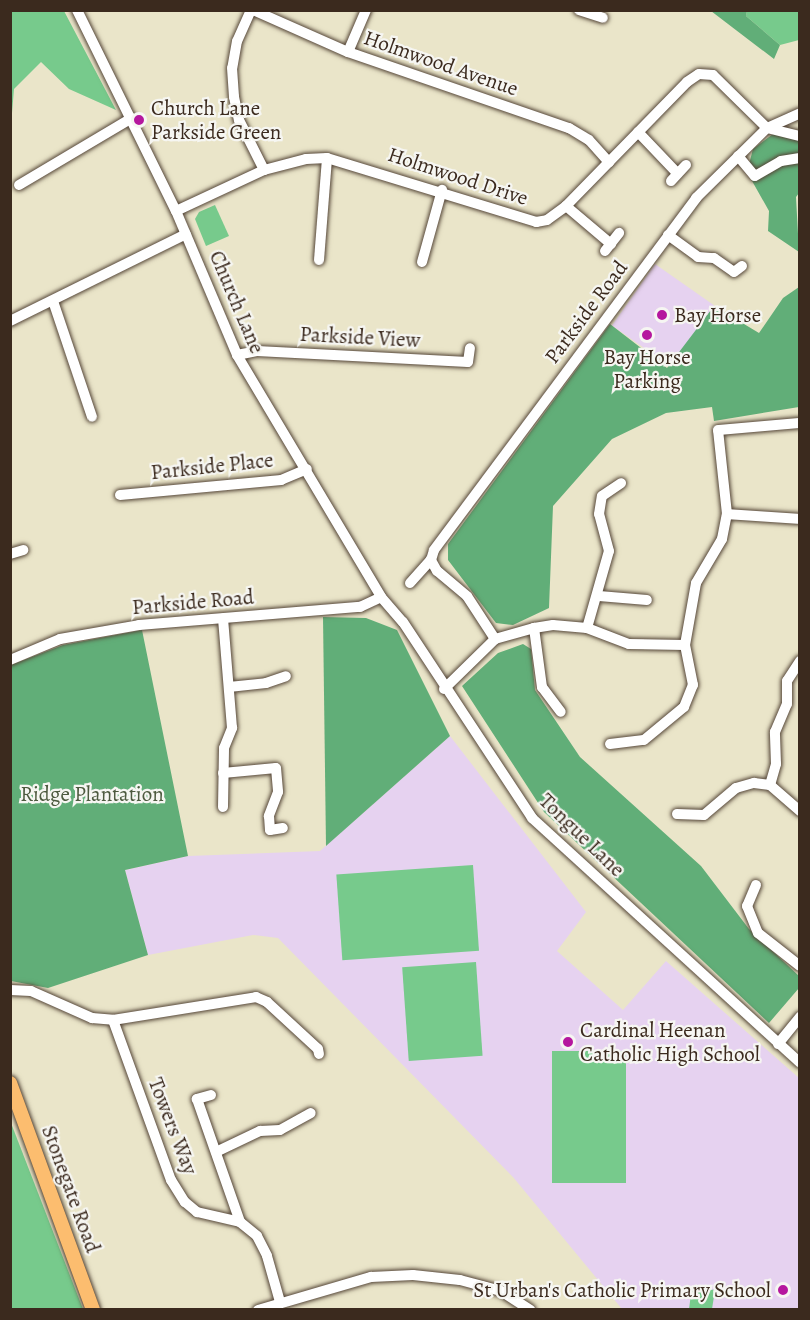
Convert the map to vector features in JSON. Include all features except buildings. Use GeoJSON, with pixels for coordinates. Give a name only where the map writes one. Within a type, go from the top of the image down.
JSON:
{"type":"FeatureCollection","features":[{"type":"Feature","properties":{"kind":"main road","name":"Stonegate Road"},"geometry":{"type":"LineString","coordinates":[[10,1083],[93,1310]]}},
{"type":"Feature","properties":{"kind":"street","name":"Church Lane"},"geometry":{"type":"LineString","coordinates":[[77,10],[176,211],[237,355],[307,469],[381,597]]}},
{"type":"Feature","properties":{"kind":"street"},"geometry":{"type":"LineString","coordinates":[[252,10],[237,41],[232,68],[234,97],[239,120],[264,170]]}},
{"type":"Feature","properties":{"kind":"street","name":"Holmwood Avenue"},"geometry":{"type":"LineString","coordinates":[[252,10],[348,52],[569,128],[590,140],[609,162]]}},
{"type":"Feature","properties":{"kind":"street"},"geometry":{"type":"LineString","coordinates":[[348,52],[366,10]]}},
{"type":"Feature","properties":{"kind":"street"},"geometry":{"type":"LineString","coordinates":[[579,10],[603,18]]}},
{"type":"Feature","properties":{"kind":"street","name":"Holmwood Drive"},"geometry":{"type":"LineString","coordinates":[[176,211],[264,170],[306,159],[327,158],[442,190],[536,222],[547,220],[566,206],[687,81],[699,74],[713,75],[767,128]]}},
{"type":"Feature","properties":{"kind":"street","name":"Parkside Road"},"geometry":{"type":"LineString","coordinates":[[410,583],[431,560],[437,545],[696,198],[767,128],[800,113]]}},
{"type":"Feature","properties":{"kind":"street"},"geometry":{"type":"LineString","coordinates":[[19,185],[132,118]]}},
{"type":"Feature","properties":{"kind":"street"},"geometry":{"type":"LineString","coordinates":[[767,128],[800,136]]}},
{"type":"Feature","properties":{"kind":"street"},"geometry":{"type":"LineString","coordinates":[[638,132],[678,173]]}},
{"type":"Feature","properties":{"kind":"street"},"geometry":{"type":"LineString","coordinates":[[738,156],[755,176],[781,161],[800,159]]}},
{"type":"Feature","properties":{"kind":"street"},"geometry":{"type":"LineString","coordinates":[[319,260],[327,158]]}},
{"type":"Feature","properties":{"kind":"street"},"geometry":{"type":"LineString","coordinates":[[422,262],[442,190]]}},
{"type":"Feature","properties":{"kind":"street"},"geometry":{"type":"LineString","coordinates":[[566,206],[608,248],[619,233]]}},
{"type":"Feature","properties":{"kind":"street"},"geometry":{"type":"LineString","coordinates":[[10,321],[186,234]]}},
{"type":"Feature","properties":{"kind":"street"},"geometry":{"type":"LineString","coordinates":[[668,235],[698,257],[714,258],[734,272],[742,266]]}},
{"type":"Feature","properties":{"kind":"street"},"geometry":{"type":"LineString","coordinates":[[53,301],[92,417]]}},
{"type":"Feature","properties":{"kind":"street","name":"Parkside View"},"geometry":{"type":"LineString","coordinates":[[237,355],[257,351],[468,362],[470,348]]}},
{"type":"Feature","properties":{"kind":"street"},"geometry":{"type":"LineString","coordinates":[[610,744],[644,740],[684,707],[693,685],[685,645],[696,583],[721,541],[727,514],[718,430],[800,423]]}},
{"type":"Feature","properties":{"kind":"street","name":"Parkside Place"},"geometry":{"type":"LineString","coordinates":[[120,495],[281,480],[307,469]]}},
{"type":"Feature","properties":{"kind":"street"},"geometry":{"type":"LineString","coordinates":[[588,628],[599,596],[609,551],[599,514],[602,496],[621,483]]}},
{"type":"Feature","properties":{"kind":"street"},"geometry":{"type":"LineString","coordinates":[[727,514],[800,519]]}},
{"type":"Feature","properties":{"kind":"street"},"geometry":{"type":"LineString","coordinates":[[10,541],[16,552]]}},
{"type":"Feature","properties":{"kind":"street"},"geometry":{"type":"LineString","coordinates":[[431,560],[437,571],[467,596],[495,639]]}},
{"type":"Feature","properties":{"kind":"street"},"geometry":{"type":"LineString","coordinates":[[599,596],[647,600]]}},
{"type":"Feature","properties":{"kind":"street","name":"Parkside Road"},"geometry":{"type":"LineString","coordinates":[[10,660],[60,639],[139,625],[360,607],[381,597]]}},
{"type":"Feature","properties":{"kind":"street","name":"Tongue Lane"},"geometry":{"type":"LineString","coordinates":[[381,597],[402,622],[444,689],[532,819],[800,1064]]}},
{"type":"Feature","properties":{"kind":"street"},"geometry":{"type":"LineString","coordinates":[[223,618],[232,728],[224,748],[223,807]]}},
{"type":"Feature","properties":{"kind":"street"},"geometry":{"type":"LineString","coordinates":[[444,689],[495,639],[534,628],[553,625],[588,628],[629,644],[685,645]]}},
{"type":"Feature","properties":{"kind":"street"},"geometry":{"type":"LineString","coordinates":[[534,628],[542,687],[561,712]]}},
{"type":"Feature","properties":{"kind":"street"},"geometry":{"type":"LineString","coordinates":[[770,785],[776,764],[775,732],[787,704],[787,681],[800,661]]}},
{"type":"Feature","properties":{"kind":"street"},"geometry":{"type":"LineString","coordinates":[[229,687],[266,683],[286,676]]}},
{"type":"Feature","properties":{"kind":"street"},"geometry":{"type":"LineString","coordinates":[[787,704],[800,705]]}},
{"type":"Feature","properties":{"kind":"street"},"geometry":{"type":"LineString","coordinates":[[223,773],[276,768],[278,792],[269,816],[270,830],[283,828]]}},
{"type":"Feature","properties":{"kind":"street"},"geometry":{"type":"LineString","coordinates":[[677,814],[704,814],[736,788],[754,783],[770,785],[800,811]]}},
{"type":"Feature","properties":{"kind":"street"},"geometry":{"type":"LineString","coordinates":[[756,885],[747,906],[758,933],[800,966]]}},
{"type":"Feature","properties":{"kind":"street"},"geometry":{"type":"LineString","coordinates":[[10,990],[31,991],[92,1018],[113,1020],[256,997],[318,1048],[319,1054]]}},
{"type":"Feature","properties":{"kind":"street"},"geometry":{"type":"LineString","coordinates":[[778,1044],[800,1017]]}},
{"type":"Feature","properties":{"kind":"street","name":"Towers Way"},"geometry":{"type":"LineString","coordinates":[[113,1020],[171,1180],[185,1202],[204,1215],[240,1222]]}},
{"type":"Feature","properties":{"kind":"street"},"geometry":{"type":"LineString","coordinates":[[211,1095],[197,1100],[218,1151],[240,1222],[257,1236],[267,1256],[280,1302]]}},
{"type":"Feature","properties":{"kind":"street"},"geometry":{"type":"LineString","coordinates":[[218,1151],[260,1131],[280,1130],[311,1113]]}},
{"type":"Feature","properties":{"kind":"street"},"geometry":{"type":"LineString","coordinates":[[258,1310],[371,1277],[413,1275],[460,1280],[501,1292],[530,1310]]}},
{"type":"Feature","properties":{"kind":"shaded area","name":"Bay Horse"},"geometry":{"type":"Polygon","coordinates":[[[655,264],[714,305],[671,367],[612,325],[655,264]]]}},
{"type":"Feature","properties":{"kind":"shaded area","name":"Cardinal Heenan Catholic High School"},"geometry":{"type":"Polygon","coordinates":[[[450,736],[586,912],[557,951],[623,1010],[666,961],[799,1078],[799,1309],[622,1309],[513,1177],[278,938],[253,935],[148,955],[125,870],[188,856],[320,851],[450,736]]]}},
{"type":"Feature","properties":{"kind":"green space"},"geometry":{"type":"Polygon","coordinates":[[[11,10],[64,11],[116,110],[69,89],[41,62],[14,89],[11,125],[11,10]]]}},
{"type":"Feature","properties":{"kind":"green space"},"geometry":{"type":"Polygon","coordinates":[[[711,11],[747,11],[746,16],[780,45],[774,59],[711,11]]]}},
{"type":"Feature","properties":{"kind":"green space"},"geometry":{"type":"Polygon","coordinates":[[[747,11],[799,11],[799,40],[780,45],[746,16],[747,11]]]}},
{"type":"Feature","properties":{"kind":"green space"},"geometry":{"type":"Polygon","coordinates":[[[773,134],[799,134],[799,193],[796,197],[799,252],[768,231],[769,211],[747,172],[753,149],[773,134]]]}},
{"type":"Feature","properties":{"kind":"green space"},"geometry":{"type":"Polygon","coordinates":[[[215,205],[229,236],[206,246],[195,219],[199,212],[215,205]]]}},
{"type":"Feature","properties":{"kind":"green space"},"geometry":{"type":"Polygon","coordinates":[[[799,287],[799,407],[714,421],[712,407],[666,413],[612,439],[553,506],[549,608],[513,625],[496,623],[448,560],[448,544],[610,324],[667,368],[714,306],[759,333],[783,298],[799,287]]]}},
{"type":"Feature","properties":{"kind":"green space"},"geometry":{"type":"Polygon","coordinates":[[[323,617],[366,618],[397,630],[450,736],[326,846],[323,617]]]}},
{"type":"Feature","properties":{"kind":"green space","name":"Ridge Plantation"},"geometry":{"type":"Polygon","coordinates":[[[142,630],[188,856],[125,870],[148,955],[48,988],[11,981],[11,665],[63,645],[142,630]]]}},
{"type":"Feature","properties":{"kind":"green space"},"geometry":{"type":"Polygon","coordinates":[[[523,644],[531,649],[535,690],[580,757],[701,866],[749,929],[799,976],[799,988],[769,1023],[544,812],[462,686],[498,653],[523,644]]]}},
{"type":"Feature","properties":{"kind":"green space"},"geometry":{"type":"Polygon","coordinates":[[[473,865],[479,951],[342,960],[336,875],[473,865]]]}},
{"type":"Feature","properties":{"kind":"green space"},"geometry":{"type":"Polygon","coordinates":[[[476,962],[483,1056],[409,1061],[402,967],[476,962]]]}},
{"type":"Feature","properties":{"kind":"green space"},"geometry":{"type":"Polygon","coordinates":[[[552,1051],[626,1051],[626,1183],[552,1183],[552,1051]]]}},
{"type":"Feature","properties":{"kind":"green space"},"geometry":{"type":"Polygon","coordinates":[[[11,1123],[83,1309],[11,1309],[11,1123]]]}},
{"type":"Feature","properties":{"kind":"green space"},"geometry":{"type":"Polygon","coordinates":[[[692,1287],[715,1290],[712,1309],[689,1309],[692,1287]]]}},
{"type":"Feature","properties":{"kind":"place","name":"Church Lane Parkside Green"},"geometry":{"type":"Point","coordinates":[139,120]}},
{"type":"Feature","properties":{"kind":"place","name":"Bay Horse"},"geometry":{"type":"Point","coordinates":[662,315]}},
{"type":"Feature","properties":{"kind":"place","name":"Bay Horse Parking"},"geometry":{"type":"Point","coordinates":[647,335]}},
{"type":"Feature","properties":{"kind":"place","name":"Cardinal Heenan Catholic High School"},"geometry":{"type":"Point","coordinates":[568,1042]}},
{"type":"Feature","properties":{"kind":"place","name":"St Urban's Catholic Primary School"},"geometry":{"type":"Point","coordinates":[783,1290]}}]}
